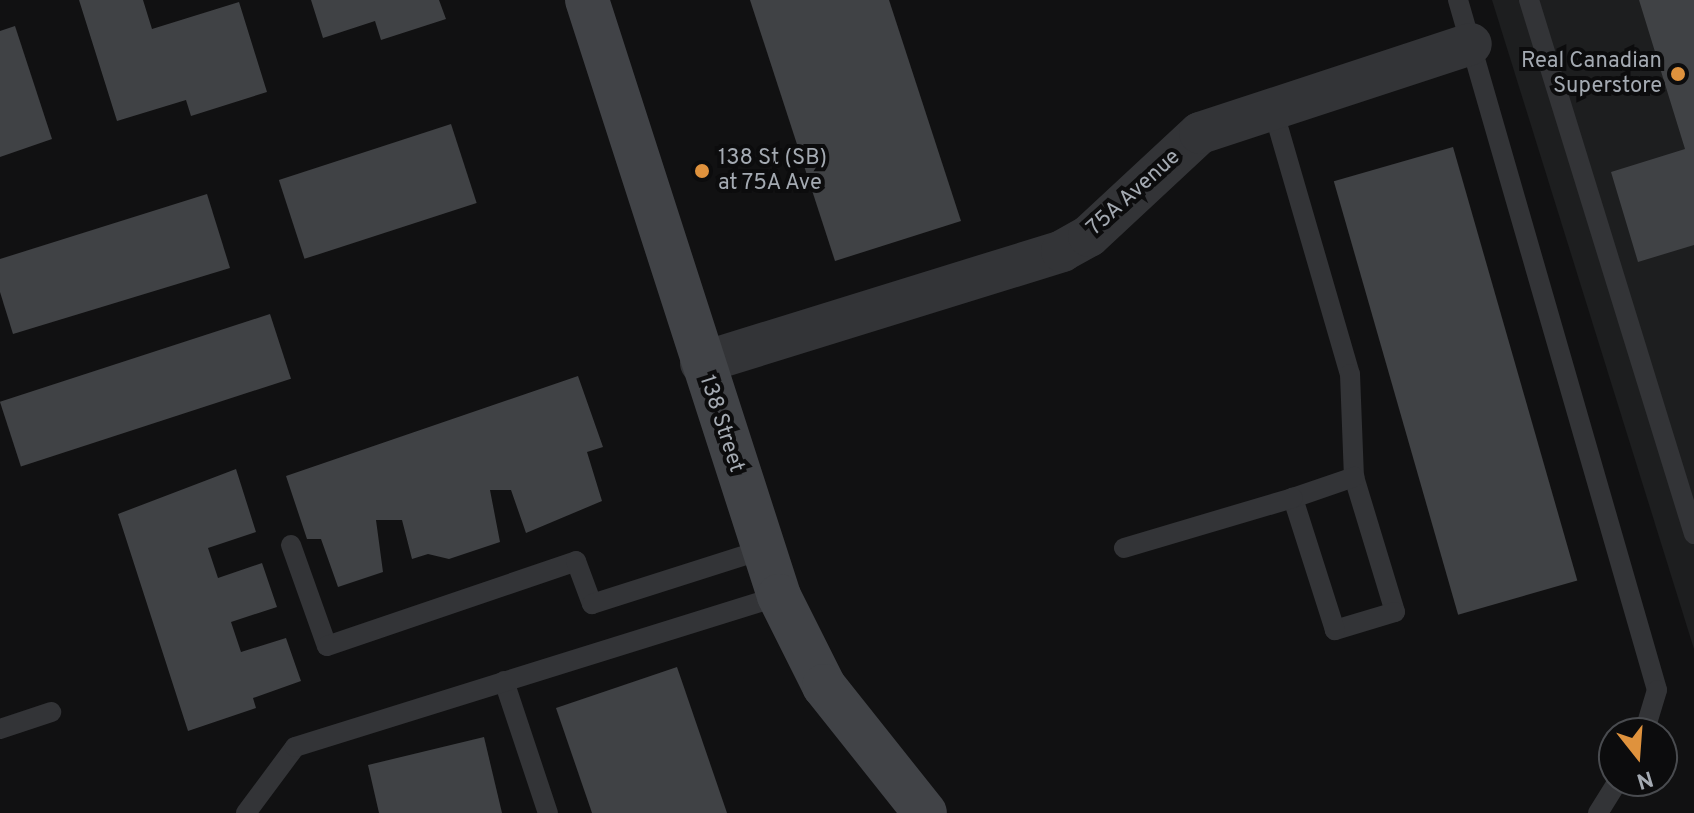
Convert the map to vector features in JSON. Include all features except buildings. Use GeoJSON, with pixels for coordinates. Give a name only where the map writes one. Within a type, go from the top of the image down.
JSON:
{"type":"FeatureCollection","features":[{"type":"Feature","properties":{"kind":"main road","name":"138 Street"},"geometry":{"type":"LineString","coordinates":[[587,0],[761,550],[779,596],[824,686],[925,813]]}},
{"type":"Feature","properties":{"kind":"street","name":"75A Avenue"},"geometry":{"type":"LineString","coordinates":[[701,363],[1062,251],[1089,236],[1200,133],[1272,106],[1471,44]]}},
{"type":"Feature","properties":{"kind":"lane"},"geometry":{"type":"LineString","coordinates":[[1458,0],[1657,690],[1649,717]]}},
{"type":"Feature","properties":{"kind":"lane"},"geometry":{"type":"LineString","coordinates":[[1529,0],[1694,534]]}},
{"type":"Feature","properties":{"kind":"lane"},"geometry":{"type":"LineString","coordinates":[[1272,106],[1350,374],[1354,477],[1395,612],[1335,630],[1293,498]]}},
{"type":"Feature","properties":{"kind":"lane"},"geometry":{"type":"LineString","coordinates":[[1124,548],[1354,477]]}},
{"type":"Feature","properties":{"kind":"lane"},"geometry":{"type":"LineString","coordinates":[[291,545],[327,646],[576,561],[592,604],[761,550]]}},
{"type":"Feature","properties":{"kind":"lane"},"geometry":{"type":"LineString","coordinates":[[246,813],[295,747],[779,596]]}},
{"type":"Feature","properties":{"kind":"lane"},"geometry":{"type":"LineString","coordinates":[[504,681],[548,813]]}},
{"type":"Feature","properties":{"kind":"lane"},"geometry":{"type":"LineString","coordinates":[[0,729],[51,712]]}},
{"type":"Feature","properties":{"kind":"shaded area"},"geometry":{"type":"Polygon","coordinates":[[[1492,0],[1694,0],[1694,649],[1492,0]]]}},
{"type":"Feature","properties":{"kind":"place","name":"Real Canadian Superstore"},"geometry":{"type":"Point","coordinates":[1678,74]}},
{"type":"Feature","properties":{"kind":"place","name":"138 St (SB) at 75A Ave"},"geometry":{"type":"Point","coordinates":[702,171]}}]}
